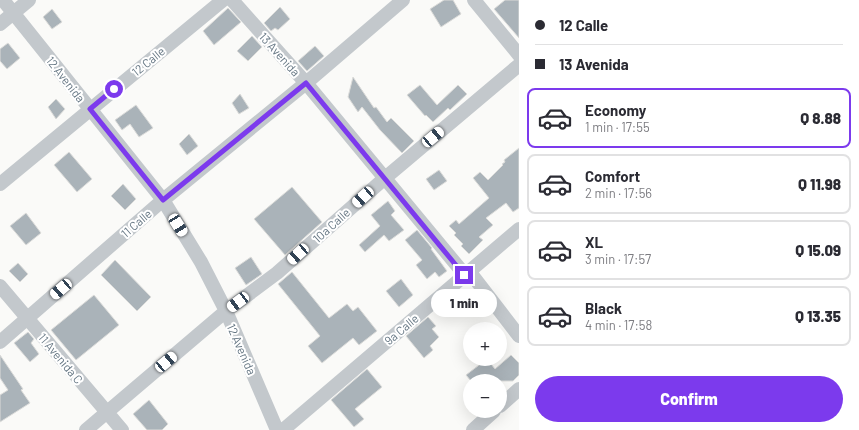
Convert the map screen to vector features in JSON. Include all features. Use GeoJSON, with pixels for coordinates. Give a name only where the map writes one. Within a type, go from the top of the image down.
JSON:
{"type":"FeatureCollection","features":[{"type":"Feature","properties":{"kind":"street","name":"12 Avenida"},"geometry":{"type":"LineString","coordinates":[[3,0],[163,200],[201,262],[226,311],[277,430]]}},
{"type":"Feature","properties":{"kind":"street"},"geometry":{"type":"LineString","coordinates":[[0,24],[29,0]]}},
{"type":"Feature","properties":{"kind":"street","name":"12 Calle"},"geometry":{"type":"LineString","coordinates":[[0,184],[223,0]]}},
{"type":"Feature","properties":{"kind":"street","name":"13 Avenida"},"geometry":{"type":"LineString","coordinates":[[232,0],[306,83],[384,178],[519,336]]}},
{"type":"Feature","properties":{"kind":"street","name":"11 Calle"},"geometry":{"type":"LineString","coordinates":[[0,342],[163,200],[306,83],[403,0]]}},
{"type":"Feature","properties":{"kind":"street"},"geometry":{"type":"LineString","coordinates":[[474,0],[519,55]]}},
{"type":"Feature","properties":{"kind":"street","name":"10a Calle"},"geometry":{"type":"LineString","coordinates":[[86,430],[226,311],[277,273],[384,178],[519,65]]}},
{"type":"Feature","properties":{"kind":"street","name":"9a Calle"},"geometry":{"type":"LineString","coordinates":[[283,430],[519,228]]}},
{"type":"Feature","properties":{"kind":"street","name":"11 Avenida C"},"geometry":{"type":"LineString","coordinates":[[0,286],[122,430]]}},
{"type":"Feature","properties":{"kind":"street"},"geometry":{"type":"LineString","coordinates":[[507,400],[519,389]]}},
{"type":"Feature","properties":{"kind":"street"},"geometry":{"type":"LineString","coordinates":[[472,430],[486,418]]}},
{"type":"Feature","properties":{"kind":"building"},"geometry":{"type":"Polygon","coordinates":[[[444,0],[453,0],[461,14],[441,27],[430,9],[444,0]]]}},
{"type":"Feature","properties":{"kind":"building"},"geometry":{"type":"Polygon","coordinates":[[[505,0],[519,0],[519,38],[494,9],[505,0]]]}},
{"type":"Feature","properties":{"kind":"building"},"geometry":{"type":"Polygon","coordinates":[[[280,7],[290,19],[278,30],[275,28],[271,31],[264,23],[280,7]]]}},
{"type":"Feature","properties":{"kind":"building"},"geometry":{"type":"Polygon","coordinates":[[[228,8],[241,22],[214,45],[203,31],[228,8]]]}},
{"type":"Feature","properties":{"kind":"building"},"geometry":{"type":"Polygon","coordinates":[[[52,9],[62,22],[52,29],[43,17],[52,9]]]}},
{"type":"Feature","properties":{"kind":"building"},"geometry":{"type":"Polygon","coordinates":[[[252,36],[262,47],[248,61],[237,51],[252,36]]]}},
{"type":"Feature","properties":{"kind":"building"},"geometry":{"type":"Polygon","coordinates":[[[8,43],[20,58],[7,69],[0,61],[0,49],[8,43]]]}},
{"type":"Feature","properties":{"kind":"building"},"geometry":{"type":"Polygon","coordinates":[[[315,46],[324,56],[307,71],[298,61],[315,46]]]}},
{"type":"Feature","properties":{"kind":"building"},"geometry":{"type":"Polygon","coordinates":[[[353,77],[374,108],[376,107],[387,122],[391,118],[414,141],[402,153],[380,130],[362,107],[358,112],[348,97],[353,77]]]}},
{"type":"Feature","properties":{"kind":"building"},"geometry":{"type":"Polygon","coordinates":[[[420,85],[437,105],[458,85],[467,94],[450,110],[448,108],[433,122],[426,115],[425,116],[407,95],[420,85]]]}},
{"type":"Feature","properties":{"kind":"building"},"geometry":{"type":"Polygon","coordinates":[[[240,94],[249,108],[239,114],[232,103],[240,94]]]}},
{"type":"Feature","properties":{"kind":"building"},"geometry":{"type":"Polygon","coordinates":[[[56,99],[65,109],[56,119],[48,107],[56,99]]]}},
{"type":"Feature","properties":{"kind":"building"},"geometry":{"type":"Polygon","coordinates":[[[136,105],[153,128],[139,137],[130,124],[122,130],[115,120],[136,105]]]}},
{"type":"Feature","properties":{"kind":"building"},"geometry":{"type":"Polygon","coordinates":[[[189,134],[198,146],[187,155],[179,144],[189,134]]]}},
{"type":"Feature","properties":{"kind":"building"},"geometry":{"type":"Polygon","coordinates":[[[519,148],[519,208],[513,212],[506,203],[486,218],[493,225],[479,237],[483,240],[469,254],[461,246],[463,244],[454,235],[456,233],[449,226],[456,220],[459,224],[489,198],[473,178],[480,172],[488,180],[503,165],[502,164],[505,162],[504,160],[519,148]]]}},
{"type":"Feature","properties":{"kind":"building"},"geometry":{"type":"Polygon","coordinates":[[[69,152],[92,179],[77,192],[54,165],[69,152]]]}},
{"type":"Feature","properties":{"kind":"building"},"geometry":{"type":"Polygon","coordinates":[[[439,170],[447,181],[434,190],[426,179],[439,170]]]}},
{"type":"Feature","properties":{"kind":"building"},"geometry":{"type":"Polygon","coordinates":[[[123,184],[136,199],[125,210],[111,196],[123,184]]]}},
{"type":"Feature","properties":{"kind":"building"},"geometry":{"type":"Polygon","coordinates":[[[292,187],[322,222],[285,255],[254,219],[292,187]]]}},
{"type":"Feature","properties":{"kind":"building"},"geometry":{"type":"Polygon","coordinates":[[[388,201],[395,211],[391,215],[404,230],[389,241],[384,235],[365,252],[359,245],[380,226],[371,215],[388,201]]]}},
{"type":"Feature","properties":{"kind":"building"},"geometry":{"type":"Polygon","coordinates":[[[26,213],[41,233],[26,245],[10,226],[26,213]]]}},
{"type":"Feature","properties":{"kind":"building"},"geometry":{"type":"Polygon","coordinates":[[[417,230],[432,248],[431,249],[447,271],[439,277],[435,272],[427,279],[416,265],[422,260],[405,240],[417,230]]]}},
{"type":"Feature","properties":{"kind":"building"},"geometry":{"type":"Polygon","coordinates":[[[251,257],[262,274],[246,285],[235,268],[251,257]]]}},
{"type":"Feature","properties":{"kind":"building"},"geometry":{"type":"Polygon","coordinates":[[[115,260],[151,297],[137,311],[101,275],[115,260]]]}},
{"type":"Feature","properties":{"kind":"building"},"geometry":{"type":"Polygon","coordinates":[[[18,263],[28,274],[20,282],[9,271],[18,263]]]}},
{"type":"Feature","properties":{"kind":"building"},"geometry":{"type":"Polygon","coordinates":[[[292,272],[329,318],[347,304],[353,311],[358,307],[377,331],[359,345],[353,338],[322,363],[308,346],[320,336],[278,284],[292,272]]]}},
{"type":"Feature","properties":{"kind":"building"},"geometry":{"type":"Polygon","coordinates":[[[401,279],[413,295],[399,307],[386,291],[401,279]]]}},
{"type":"Feature","properties":{"kind":"building"},"geometry":{"type":"Polygon","coordinates":[[[94,295],[119,325],[76,360],[51,330],[94,295]]]}},
{"type":"Feature","properties":{"kind":"building"},"geometry":{"type":"Polygon","coordinates":[[[428,317],[436,326],[432,329],[439,337],[430,346],[433,350],[424,358],[406,336],[428,317]]]}},
{"type":"Feature","properties":{"kind":"building"},"geometry":{"type":"Polygon","coordinates":[[[28,332],[34,339],[31,343],[39,354],[30,362],[14,343],[28,332]]]}},
{"type":"Feature","properties":{"kind":"building"},"geometry":{"type":"Polygon","coordinates":[[[0,355],[23,389],[21,390],[30,403],[0,422],[0,395],[8,390],[0,378],[0,355]]]}},
{"type":"Feature","properties":{"kind":"building"},"geometry":{"type":"Polygon","coordinates":[[[511,355],[519,363],[519,375],[513,381],[507,381],[507,374],[467,374],[478,366],[493,366],[495,369],[498,366],[507,366],[507,358],[511,355]]]}},
{"type":"Feature","properties":{"kind":"building"},"geometry":{"type":"Polygon","coordinates":[[[367,369],[382,387],[355,409],[364,419],[354,427],[331,400],[367,369]]]}},
{"type":"Feature","properties":{"kind":"building"},"geometry":{"type":"Polygon","coordinates":[[[149,400],[168,424],[162,430],[147,430],[133,414],[149,400]]]}},
{"type":"Feature","properties":{"kind":"route"},"geometry":{"type":"LineString","coordinates":[[114,89],[90,109],[163,200],[306,83],[464,275]]}}]}
